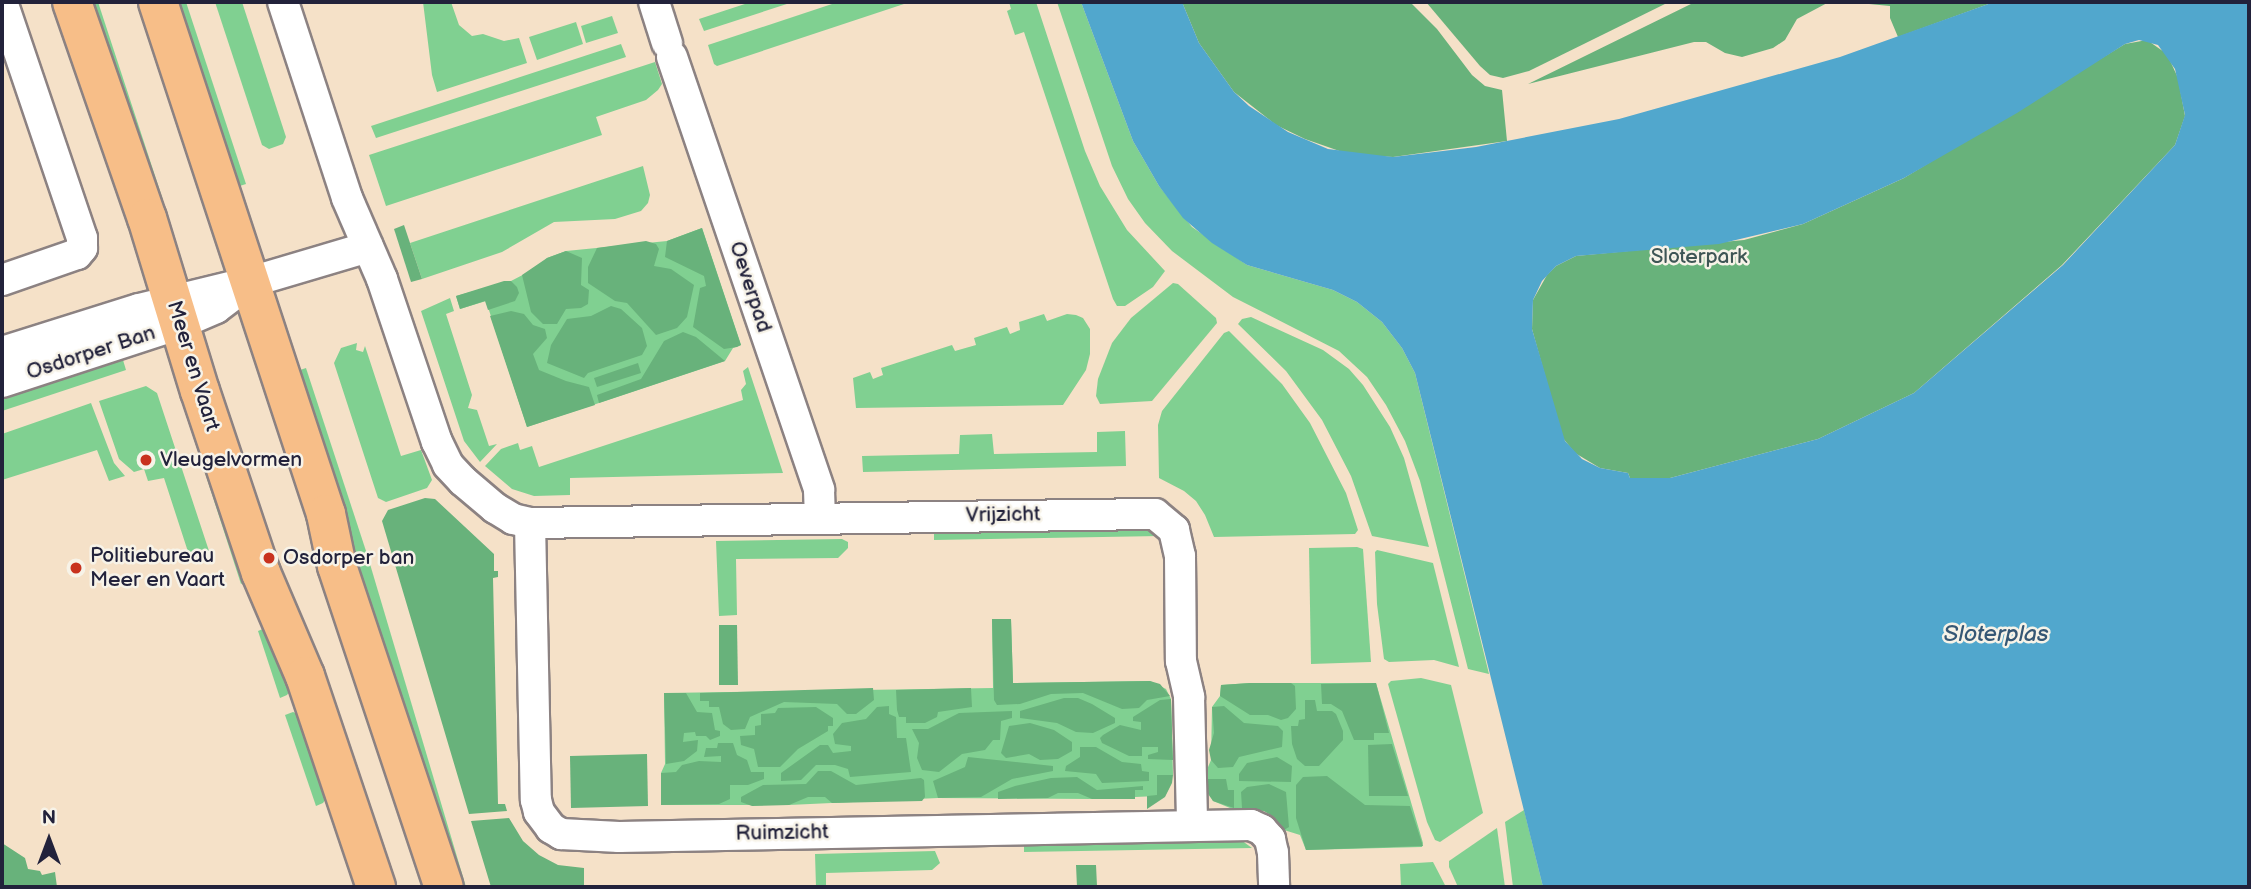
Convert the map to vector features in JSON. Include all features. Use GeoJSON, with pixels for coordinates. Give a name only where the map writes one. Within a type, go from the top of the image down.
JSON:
{"type":"FeatureCollection","features":[{"type":"Feature","properties":{"kind":"main road","name":"Meer en Vaart"},"geometry":{"type":"LineString","coordinates":[[72,2],[147,218],[261,573],[305,676],[376,887]]}},
{"type":"Feature","properties":{"kind":"main road"},"geometry":{"type":"LineString","coordinates":[[158,2],[326,514],[337,566],[444,887]]}},
{"type":"Feature","properties":{"kind":"street"},"geometry":{"type":"LineString","coordinates":[[2,2],[82,238],[82,248],[77,254],[2,280]]}},
{"type":"Feature","properties":{"kind":"street"},"geometry":{"type":"LineString","coordinates":[[282,2],[347,198],[387,292],[437,442],[448,465],[495,508],[513,519],[530,523]]}},
{"type":"Feature","properties":{"kind":"street","name":"Oeverpad"},"geometry":{"type":"LineString","coordinates":[[654,2],[819,490],[820,518]]}},
{"type":"Feature","properties":{"kind":"street"},"geometry":{"type":"LineString","coordinates":[[176,312],[216,309],[250,282],[368,247]]}},
{"type":"Feature","properties":{"kind":"street","name":"Osdorper Ban"},"geometry":{"type":"LineString","coordinates":[[2,352],[176,312]]}},
{"type":"Feature","properties":{"kind":"street","name":"Osdorper Ban"},"geometry":{"type":"LineString","coordinates":[[2,382],[176,312]]}},
{"type":"Feature","properties":{"kind":"street","name":"Vrijzicht"},"geometry":{"type":"LineString","coordinates":[[530,523],[1138,512],[1155,514],[1167,521],[1174,530],[1180,556],[1181,661],[1189,696],[1192,824]]}},
{"type":"Feature","properties":{"kind":"street","name":"Ruimzicht"},"geometry":{"type":"LineString","coordinates":[[530,523],[536,800],[539,812],[551,828],[561,834],[576,837],[646,837],[1192,824],[1251,825],[1262,830],[1269,839],[1273,853],[1274,887]]}},
{"type":"Feature","properties":{"kind":"green space"},"geometry":{"type":"Polygon","coordinates":[[[90,2],[98,2],[163,200],[156,202],[90,2]]]}},
{"type":"Feature","properties":{"kind":"green space"},"geometry":{"type":"Polygon","coordinates":[[[165,2],[186,2],[246,184],[227,190],[165,2]]]}},
{"type":"Feature","properties":{"kind":"green space"},"geometry":{"type":"Polygon","coordinates":[[[215,2],[242,2],[286,137],[283,144],[269,149],[262,145],[215,2]]]}},
{"type":"Feature","properties":{"kind":"green space"},"geometry":{"type":"Polygon","coordinates":[[[423,2],[451,2],[459,25],[472,36],[483,34],[504,41],[519,38],[527,63],[437,92],[432,75],[423,2]]]}},
{"type":"Feature","properties":{"kind":"green space"},"geometry":{"type":"Polygon","coordinates":[[[751,2],[793,2],[704,31],[699,19],[751,2]]]}},
{"type":"Feature","properties":{"kind":"green space"},"geometry":{"type":"Polygon","coordinates":[[[838,2],[910,2],[717,66],[714,64],[708,45],[838,2]]]}},
{"type":"Feature","properties":{"kind":"green space"},"geometry":{"type":"Polygon","coordinates":[[[1009,2],[1036,2],[1085,151],[1100,186],[1127,230],[1165,271],[1153,287],[1125,306],[1117,306],[1113,299],[1024,32],[1015,35],[1007,11],[1011,9],[1009,2]]]}},
{"type":"Feature","properties":{"kind":"green space"},"geometry":{"type":"Polygon","coordinates":[[[1057,2],[1081,2],[1133,141],[1159,186],[1192,227],[1247,265],[1333,290],[1357,302],[1382,322],[1402,348],[1415,373],[1489,674],[1468,669],[1420,481],[1405,441],[1386,405],[1367,377],[1339,351],[1233,297],[1172,251],[1145,223],[1128,199],[1112,166],[1057,2]]]}},
{"type":"Feature","properties":{"kind":"green space"},"geometry":{"type":"Polygon","coordinates":[[[1182,2],[1410,2],[1437,29],[1472,75],[1485,86],[1502,90],[1507,141],[1393,157],[1348,154],[1305,139],[1276,125],[1234,92],[1199,43],[1182,2]]]}},
{"type":"Feature","properties":{"kind":"green space"},"geometry":{"type":"Polygon","coordinates":[[[1426,2],[1669,2],[1529,71],[1503,78],[1490,75],[1480,66],[1426,2]]]}},
{"type":"Feature","properties":{"kind":"green space"},"geometry":{"type":"Polygon","coordinates":[[[1695,2],[1829,2],[1797,19],[1785,40],[1773,48],[1742,57],[1725,53],[1706,42],[1694,42],[1528,84],[1695,2]]]}},
{"type":"Feature","properties":{"kind":"green space"},"geometry":{"type":"Polygon","coordinates":[[[1848,2],[1994,2],[1898,37],[1890,18],[1890,6],[1848,2]]]}},
{"type":"Feature","properties":{"kind":"green space"},"geometry":{"type":"Polygon","coordinates":[[[612,16],[618,33],[586,43],[581,26],[612,16]]]}},
{"type":"Feature","properties":{"kind":"green space"},"geometry":{"type":"Polygon","coordinates":[[[576,22],[583,44],[537,60],[529,37],[576,22]]]}},
{"type":"Feature","properties":{"kind":"green space","name":"Sloterpark"},"geometry":{"type":"Polygon","coordinates":[[[2147,40],[2167,54],[2178,78],[2185,116],[2175,145],[2062,265],[1914,393],[1818,439],[1670,478],[1630,478],[1628,473],[1600,468],[1575,453],[1562,437],[1532,329],[1533,300],[1547,275],[1556,266],[1576,256],[1744,240],[1803,224],[1904,178],[2125,44],[2147,40]]]}},
{"type":"Feature","properties":{"kind":"green space"},"geometry":{"type":"Polygon","coordinates":[[[621,44],[626,57],[376,138],[371,126],[621,44]]]}},
{"type":"Feature","properties":{"kind":"green space"},"geometry":{"type":"Polygon","coordinates":[[[655,62],[662,84],[658,90],[646,100],[596,117],[602,135],[386,206],[369,155],[655,62]]]}},
{"type":"Feature","properties":{"kind":"green space"},"geometry":{"type":"Polygon","coordinates":[[[643,166],[650,195],[648,203],[641,211],[615,219],[554,222],[502,252],[422,279],[410,243],[643,166]]]}},
{"type":"Feature","properties":{"kind":"green space"},"geometry":{"type":"Polygon","coordinates":[[[404,225],[422,279],[411,282],[394,229],[404,225]]]}},
{"type":"Feature","properties":{"kind":"green space"},"geometry":{"type":"Polygon","coordinates":[[[702,228],[741,345],[733,348],[725,361],[527,427],[486,301],[460,309],[456,296],[511,281],[538,267],[547,258],[566,251],[667,241],[702,228]]]}},
{"type":"Feature","properties":{"kind":"green space"},"geometry":{"type":"Polygon","coordinates":[[[702,228],[741,345],[737,347],[724,349],[693,327],[700,288],[706,286],[704,276],[665,257],[667,241],[702,228]]]}},
{"type":"Feature","properties":{"kind":"green space"},"geometry":{"type":"Polygon","coordinates":[[[646,241],[656,244],[659,249],[654,266],[671,269],[694,285],[687,317],[677,328],[656,335],[627,303],[615,301],[588,283],[588,267],[597,248],[646,241]]]}},
{"type":"Feature","properties":{"kind":"green space"},"geometry":{"type":"Polygon","coordinates":[[[566,251],[582,258],[581,285],[589,290],[588,304],[581,308],[566,309],[557,324],[543,324],[531,312],[522,275],[547,258],[566,251]]]}},
{"type":"Feature","properties":{"kind":"green space"},"geometry":{"type":"Polygon","coordinates":[[[511,281],[517,287],[519,293],[515,301],[488,310],[485,301],[460,309],[456,296],[511,281]]]}},
{"type":"Feature","properties":{"kind":"green space"},"geometry":{"type":"Polygon","coordinates":[[[1173,283],[1178,284],[1216,318],[1217,323],[1152,401],[1100,404],[1096,396],[1098,379],[1112,343],[1131,318],[1173,283]]]}},
{"type":"Feature","properties":{"kind":"green space"},"geometry":{"type":"Polygon","coordinates":[[[450,298],[454,311],[446,314],[472,395],[468,408],[477,410],[489,446],[497,444],[480,462],[464,441],[421,311],[450,298]]]}},
{"type":"Feature","properties":{"kind":"green space"},"geometry":{"type":"Polygon","coordinates":[[[611,306],[621,309],[642,328],[647,346],[642,355],[588,373],[584,378],[547,363],[551,345],[567,319],[591,316],[611,306]]]}},
{"type":"Feature","properties":{"kind":"green space"},"geometry":{"type":"Polygon","coordinates":[[[511,311],[524,314],[533,325],[545,329],[547,338],[533,354],[539,370],[589,387],[595,405],[527,427],[490,316],[511,311]]]}},
{"type":"Feature","properties":{"kind":"green space"},"geometry":{"type":"Polygon","coordinates":[[[1044,314],[1047,321],[1067,314],[1076,315],[1083,318],[1090,329],[1090,354],[1086,370],[1063,405],[856,408],[853,378],[870,372],[873,379],[883,375],[881,368],[952,345],[955,351],[976,345],[974,338],[1007,327],[1010,334],[1020,330],[1019,322],[1044,314]]]}},
{"type":"Feature","properties":{"kind":"green space"},"geometry":{"type":"Polygon","coordinates":[[[1251,317],[1323,350],[1349,369],[1363,385],[1390,427],[1404,458],[1429,547],[1372,536],[1351,476],[1322,420],[1286,371],[1238,324],[1242,319],[1251,317]]]}},
{"type":"Feature","properties":{"kind":"green space"},"geometry":{"type":"Polygon","coordinates":[[[1229,331],[1282,384],[1310,423],[1346,493],[1358,530],[1355,534],[1214,537],[1196,501],[1184,491],[1159,478],[1158,425],[1162,411],[1224,333],[1229,331]]]}},
{"type":"Feature","properties":{"kind":"green space"},"geometry":{"type":"Polygon","coordinates":[[[683,332],[696,337],[725,361],[599,403],[597,395],[641,379],[664,341],[683,332]]]}},
{"type":"Feature","properties":{"kind":"green space"},"geometry":{"type":"Polygon","coordinates":[[[357,343],[356,350],[363,352],[365,346],[401,456],[421,450],[432,480],[427,488],[386,502],[378,498],[334,363],[341,348],[357,343]]]}},
{"type":"Feature","properties":{"kind":"green space"},"geometry":{"type":"Polygon","coordinates":[[[123,360],[126,370],[2,411],[2,399],[123,360]]]}},
{"type":"Feature","properties":{"kind":"green space"},"geometry":{"type":"Polygon","coordinates":[[[638,363],[641,373],[597,387],[594,378],[638,363]]]}},
{"type":"Feature","properties":{"kind":"green space"},"geometry":{"type":"Polygon","coordinates":[[[748,367],[783,473],[570,478],[570,495],[534,496],[512,489],[485,466],[501,449],[518,443],[520,450],[532,446],[539,467],[743,400],[741,390],[746,384],[743,371],[748,367]]]}},
{"type":"Feature","properties":{"kind":"green space"},"geometry":{"type":"Polygon","coordinates":[[[306,368],[367,554],[466,887],[451,887],[297,371],[306,368]]]}},
{"type":"Feature","properties":{"kind":"green space"},"geometry":{"type":"Polygon","coordinates":[[[146,386],[157,393],[210,554],[191,561],[164,478],[148,481],[144,469],[134,472],[119,459],[99,401],[146,386]]]}},
{"type":"Feature","properties":{"kind":"green space"},"geometry":{"type":"Polygon","coordinates":[[[91,403],[114,463],[125,476],[109,481],[97,450],[2,480],[2,434],[91,403]]]}},
{"type":"Feature","properties":{"kind":"green space"},"geometry":{"type":"Polygon","coordinates":[[[196,405],[248,581],[241,584],[184,408],[196,405]]]}},
{"type":"Feature","properties":{"kind":"green space"},"geometry":{"type":"Polygon","coordinates":[[[1125,431],[1126,466],[863,472],[862,456],[959,454],[960,435],[992,434],[994,454],[1097,452],[1097,432],[1125,431]]]}},
{"type":"Feature","properties":{"kind":"green space"},"geometry":{"type":"Polygon","coordinates":[[[425,498],[435,499],[494,554],[494,571],[498,571],[498,577],[493,578],[498,804],[505,804],[507,811],[469,814],[382,521],[388,510],[425,498]]]}},
{"type":"Feature","properties":{"kind":"green space"},"geometry":{"type":"Polygon","coordinates":[[[1148,528],[1160,536],[934,540],[934,531],[1148,528]]]}},
{"type":"Feature","properties":{"kind":"green space"},"geometry":{"type":"Polygon","coordinates":[[[842,539],[848,542],[848,548],[838,558],[736,559],[737,615],[719,616],[716,541],[842,539]]]}},
{"type":"Feature","properties":{"kind":"green space"},"geometry":{"type":"Polygon","coordinates":[[[1309,548],[1363,549],[1371,662],[1311,664],[1309,548]]]}},
{"type":"Feature","properties":{"kind":"green space"},"geometry":{"type":"Polygon","coordinates":[[[1377,550],[1433,563],[1459,667],[1434,660],[1389,662],[1384,659],[1377,604],[1377,550]]]}},
{"type":"Feature","properties":{"kind":"green space"},"geometry":{"type":"Polygon","coordinates":[[[992,619],[1011,619],[1013,683],[1150,681],[1166,689],[1171,699],[1173,775],[1157,775],[1157,796],[1092,799],[938,798],[789,805],[661,805],[661,773],[665,764],[664,693],[993,688],[992,619]]]}},
{"type":"Feature","properties":{"kind":"green space"},"geometry":{"type":"Polygon","coordinates":[[[992,619],[1011,619],[1013,683],[1150,681],[1160,684],[1170,696],[1147,700],[1139,708],[1122,709],[1083,693],[1051,694],[1020,704],[997,705],[994,700],[992,619]]]}},
{"type":"Feature","properties":{"kind":"green space"},"geometry":{"type":"Polygon","coordinates":[[[275,624],[296,682],[287,695],[280,698],[258,631],[275,624]]]}},
{"type":"Feature","properties":{"kind":"green space"},"geometry":{"type":"Polygon","coordinates":[[[719,625],[737,625],[738,685],[719,685],[719,625]]]}},
{"type":"Feature","properties":{"kind":"green space"},"geometry":{"type":"Polygon","coordinates":[[[1421,678],[1451,685],[1483,813],[1440,842],[1435,840],[1427,822],[1388,684],[1391,681],[1421,678]]]}},
{"type":"Feature","properties":{"kind":"green space"},"geometry":{"type":"Polygon","coordinates":[[[1291,683],[1295,686],[1296,709],[1288,718],[1281,720],[1268,715],[1250,715],[1220,696],[1221,685],[1291,683]]]}},
{"type":"Feature","properties":{"kind":"green space"},"geometry":{"type":"Polygon","coordinates":[[[1376,683],[1422,847],[1306,850],[1300,835],[1284,830],[1274,817],[1264,811],[1230,808],[1213,801],[1203,779],[1211,760],[1212,707],[1220,696],[1221,685],[1376,683]]]}},
{"type":"Feature","properties":{"kind":"green space"},"geometry":{"type":"Polygon","coordinates":[[[1376,683],[1389,733],[1374,733],[1374,740],[1354,740],[1342,711],[1331,704],[1322,704],[1321,684],[1376,683]]]}},
{"type":"Feature","properties":{"kind":"green space"},"geometry":{"type":"Polygon","coordinates":[[[873,688],[874,700],[856,714],[847,714],[837,704],[784,702],[750,717],[745,729],[731,730],[723,724],[719,707],[709,707],[709,701],[700,701],[700,693],[873,688]]]}},
{"type":"Feature","properties":{"kind":"green space"},"geometry":{"type":"Polygon","coordinates":[[[971,688],[972,707],[938,712],[937,717],[925,723],[906,723],[906,717],[899,717],[896,690],[971,688]]]}},
{"type":"Feature","properties":{"kind":"green space"},"geometry":{"type":"Polygon","coordinates":[[[664,693],[686,693],[697,712],[712,713],[715,730],[720,731],[720,736],[710,740],[706,736],[696,736],[695,732],[684,733],[683,742],[698,740],[697,751],[684,761],[666,764],[664,693]]]}},
{"type":"Feature","properties":{"kind":"green space"},"geometry":{"type":"Polygon","coordinates":[[[1064,698],[1078,698],[1092,704],[1115,718],[1115,723],[1093,733],[1076,732],[1057,723],[1020,718],[1020,711],[1064,698]]]}},
{"type":"Feature","properties":{"kind":"green space"},"geometry":{"type":"Polygon","coordinates":[[[1171,699],[1173,760],[1148,759],[1148,755],[1158,752],[1158,747],[1142,747],[1142,756],[1129,756],[1102,743],[1100,738],[1103,735],[1120,725],[1141,730],[1141,722],[1133,721],[1133,717],[1160,700],[1171,699]]]}},
{"type":"Feature","properties":{"kind":"green space"},"geometry":{"type":"Polygon","coordinates":[[[1305,700],[1315,700],[1317,711],[1332,711],[1336,714],[1343,731],[1343,740],[1319,766],[1305,766],[1297,759],[1292,744],[1291,726],[1298,726],[1299,720],[1305,719],[1305,700]]]}},
{"type":"Feature","properties":{"kind":"green space"},"geometry":{"type":"Polygon","coordinates":[[[889,706],[889,714],[896,717],[897,738],[906,738],[911,772],[850,777],[848,769],[835,765],[816,765],[801,780],[781,781],[781,773],[820,745],[828,745],[833,753],[851,751],[851,746],[835,744],[833,734],[842,723],[866,719],[877,707],[889,706]]]}},
{"type":"Feature","properties":{"kind":"green space"},"geometry":{"type":"Polygon","coordinates":[[[1224,706],[1244,723],[1278,726],[1283,731],[1282,747],[1239,757],[1233,767],[1218,768],[1211,760],[1209,750],[1214,733],[1212,707],[1224,706]]]}},
{"type":"Feature","properties":{"kind":"green space"},"geometry":{"type":"Polygon","coordinates":[[[816,707],[833,718],[833,726],[828,726],[828,731],[798,749],[780,767],[758,767],[754,749],[741,745],[740,736],[755,735],[755,726],[761,725],[761,714],[775,713],[778,708],[816,707]]]}},
{"type":"Feature","properties":{"kind":"green space"},"geometry":{"type":"Polygon","coordinates":[[[1012,711],[1012,718],[1001,721],[1000,740],[993,740],[985,750],[962,754],[939,772],[922,770],[917,758],[919,743],[912,729],[928,729],[959,713],[1012,711]]]}},
{"type":"Feature","properties":{"kind":"green space"},"geometry":{"type":"Polygon","coordinates":[[[293,712],[308,718],[333,789],[323,803],[316,806],[285,715],[293,712]]]}},
{"type":"Feature","properties":{"kind":"green space"},"geometry":{"type":"Polygon","coordinates":[[[1030,723],[1054,730],[1072,742],[1072,751],[1058,759],[1040,760],[1029,754],[1006,758],[1001,753],[1009,726],[1030,723]]]}},
{"type":"Feature","properties":{"kind":"green space"},"geometry":{"type":"Polygon","coordinates":[[[718,743],[733,743],[737,755],[747,760],[751,772],[764,772],[764,779],[748,785],[730,785],[730,799],[719,804],[661,805],[661,773],[676,772],[682,765],[699,761],[721,762],[721,756],[704,757],[706,748],[717,748],[718,743]]]}},
{"type":"Feature","properties":{"kind":"green space"},"geometry":{"type":"Polygon","coordinates":[[[1392,744],[1408,796],[1369,796],[1368,745],[1392,744]]]}},
{"type":"Feature","properties":{"kind":"green space"},"geometry":{"type":"Polygon","coordinates":[[[1080,747],[1096,747],[1122,762],[1141,764],[1142,771],[1149,772],[1149,781],[1102,783],[1096,774],[1065,771],[1066,766],[1080,757],[1080,747]]]}},
{"type":"Feature","properties":{"kind":"green space"},"geometry":{"type":"Polygon","coordinates":[[[647,754],[648,806],[571,808],[570,756],[647,754]]]}},
{"type":"Feature","properties":{"kind":"green space"},"geometry":{"type":"Polygon","coordinates":[[[968,757],[1053,766],[1053,771],[1012,779],[981,797],[938,798],[933,781],[965,767],[968,757]]]}},
{"type":"Feature","properties":{"kind":"green space"},"geometry":{"type":"Polygon","coordinates":[[[1277,757],[1292,766],[1291,782],[1239,781],[1239,774],[1247,763],[1277,757]]]}},
{"type":"Feature","properties":{"kind":"green space"},"geometry":{"type":"Polygon","coordinates":[[[818,771],[831,771],[856,785],[921,778],[924,780],[925,797],[922,801],[832,803],[825,797],[808,797],[789,805],[752,806],[741,802],[741,797],[763,785],[806,784],[818,771]]]}},
{"type":"Feature","properties":{"kind":"green space"},"geometry":{"type":"Polygon","coordinates":[[[1157,775],[1173,775],[1172,783],[1165,797],[1147,809],[1147,796],[1157,795],[1157,775]]]}},
{"type":"Feature","properties":{"kind":"green space"},"geometry":{"type":"Polygon","coordinates":[[[1327,776],[1365,805],[1410,806],[1423,846],[1306,850],[1296,818],[1296,785],[1303,777],[1327,776]]]}},
{"type":"Feature","properties":{"kind":"green space"},"geometry":{"type":"Polygon","coordinates":[[[1077,777],[1097,790],[1143,786],[1143,790],[1135,790],[1135,799],[1092,799],[1078,793],[1058,793],[1048,798],[998,799],[998,792],[1015,786],[1051,778],[1077,777]]]}},
{"type":"Feature","properties":{"kind":"green space"},"geometry":{"type":"Polygon","coordinates":[[[1203,779],[1226,779],[1228,790],[1234,790],[1234,808],[1213,801],[1206,791],[1203,779]]]}},
{"type":"Feature","properties":{"kind":"green space"},"geometry":{"type":"Polygon","coordinates":[[[1269,784],[1286,792],[1289,827],[1284,830],[1274,817],[1264,811],[1242,808],[1241,792],[1247,787],[1269,784]]]}},
{"type":"Feature","properties":{"kind":"green space"},"geometry":{"type":"Polygon","coordinates":[[[1524,810],[1543,887],[1513,887],[1505,822],[1524,810]]]}},
{"type":"Feature","properties":{"kind":"green space"},"geometry":{"type":"Polygon","coordinates":[[[509,818],[523,841],[539,855],[558,865],[584,868],[584,887],[491,887],[471,821],[509,818]]]}},
{"type":"Feature","properties":{"kind":"green space"},"geometry":{"type":"Polygon","coordinates":[[[1497,828],[1505,887],[1458,887],[1449,861],[1497,828]]]}},
{"type":"Feature","properties":{"kind":"green space"},"geometry":{"type":"Polygon","coordinates":[[[1241,840],[1252,848],[1024,852],[1024,843],[1241,840]]]}},
{"type":"Feature","properties":{"kind":"green space"},"geometry":{"type":"Polygon","coordinates":[[[2,843],[25,858],[28,869],[40,871],[42,875],[55,872],[57,887],[2,887],[2,843]]]}},
{"type":"Feature","properties":{"kind":"green space"},"geometry":{"type":"Polygon","coordinates":[[[935,851],[940,863],[932,870],[826,873],[826,887],[816,887],[815,854],[935,851]]]}},
{"type":"Feature","properties":{"kind":"green space"},"geometry":{"type":"Polygon","coordinates":[[[1433,862],[1446,887],[1401,887],[1400,864],[1433,862]]]}},
{"type":"Feature","properties":{"kind":"green space"},"geometry":{"type":"Polygon","coordinates":[[[1076,865],[1096,865],[1097,886],[1101,887],[1077,887],[1076,865]]]}},
{"type":"Feature","properties":{"kind":"water","name":"Sloterplas"},"geometry":{"type":"Polygon","coordinates":[[[1081,2],[1182,2],[1199,43],[1234,92],[1249,106],[1288,132],[1328,149],[1393,157],[1476,147],[1619,119],[1840,57],[1994,2],[2249,2],[2249,887],[1543,887],[1415,373],[1402,348],[1382,322],[1357,302],[1333,290],[1247,265],[1212,243],[1183,218],[1159,186],[1133,141],[1081,2]],[[2139,40],[2125,44],[2017,113],[1904,178],[1803,224],[1719,244],[1576,256],[1556,266],[1542,281],[1533,300],[1532,329],[1565,441],[1582,459],[1600,468],[1628,473],[1630,478],[1670,478],[1818,439],[1914,393],[2063,265],[2175,145],[2185,115],[2175,69],[2158,45],[2139,40]]]}},
{"type":"Feature","properties":{"kind":"place","name":"Vleugelvormen"},"geometry":{"type":"Point","coordinates":[146,460]}},
{"type":"Feature","properties":{"kind":"place","name":"Osdorper ban"},"geometry":{"type":"Point","coordinates":[269,558]}},
{"type":"Feature","properties":{"kind":"place","name":"Politiebureau Meer en Vaart"},"geometry":{"type":"Point","coordinates":[76,568]}}]}
